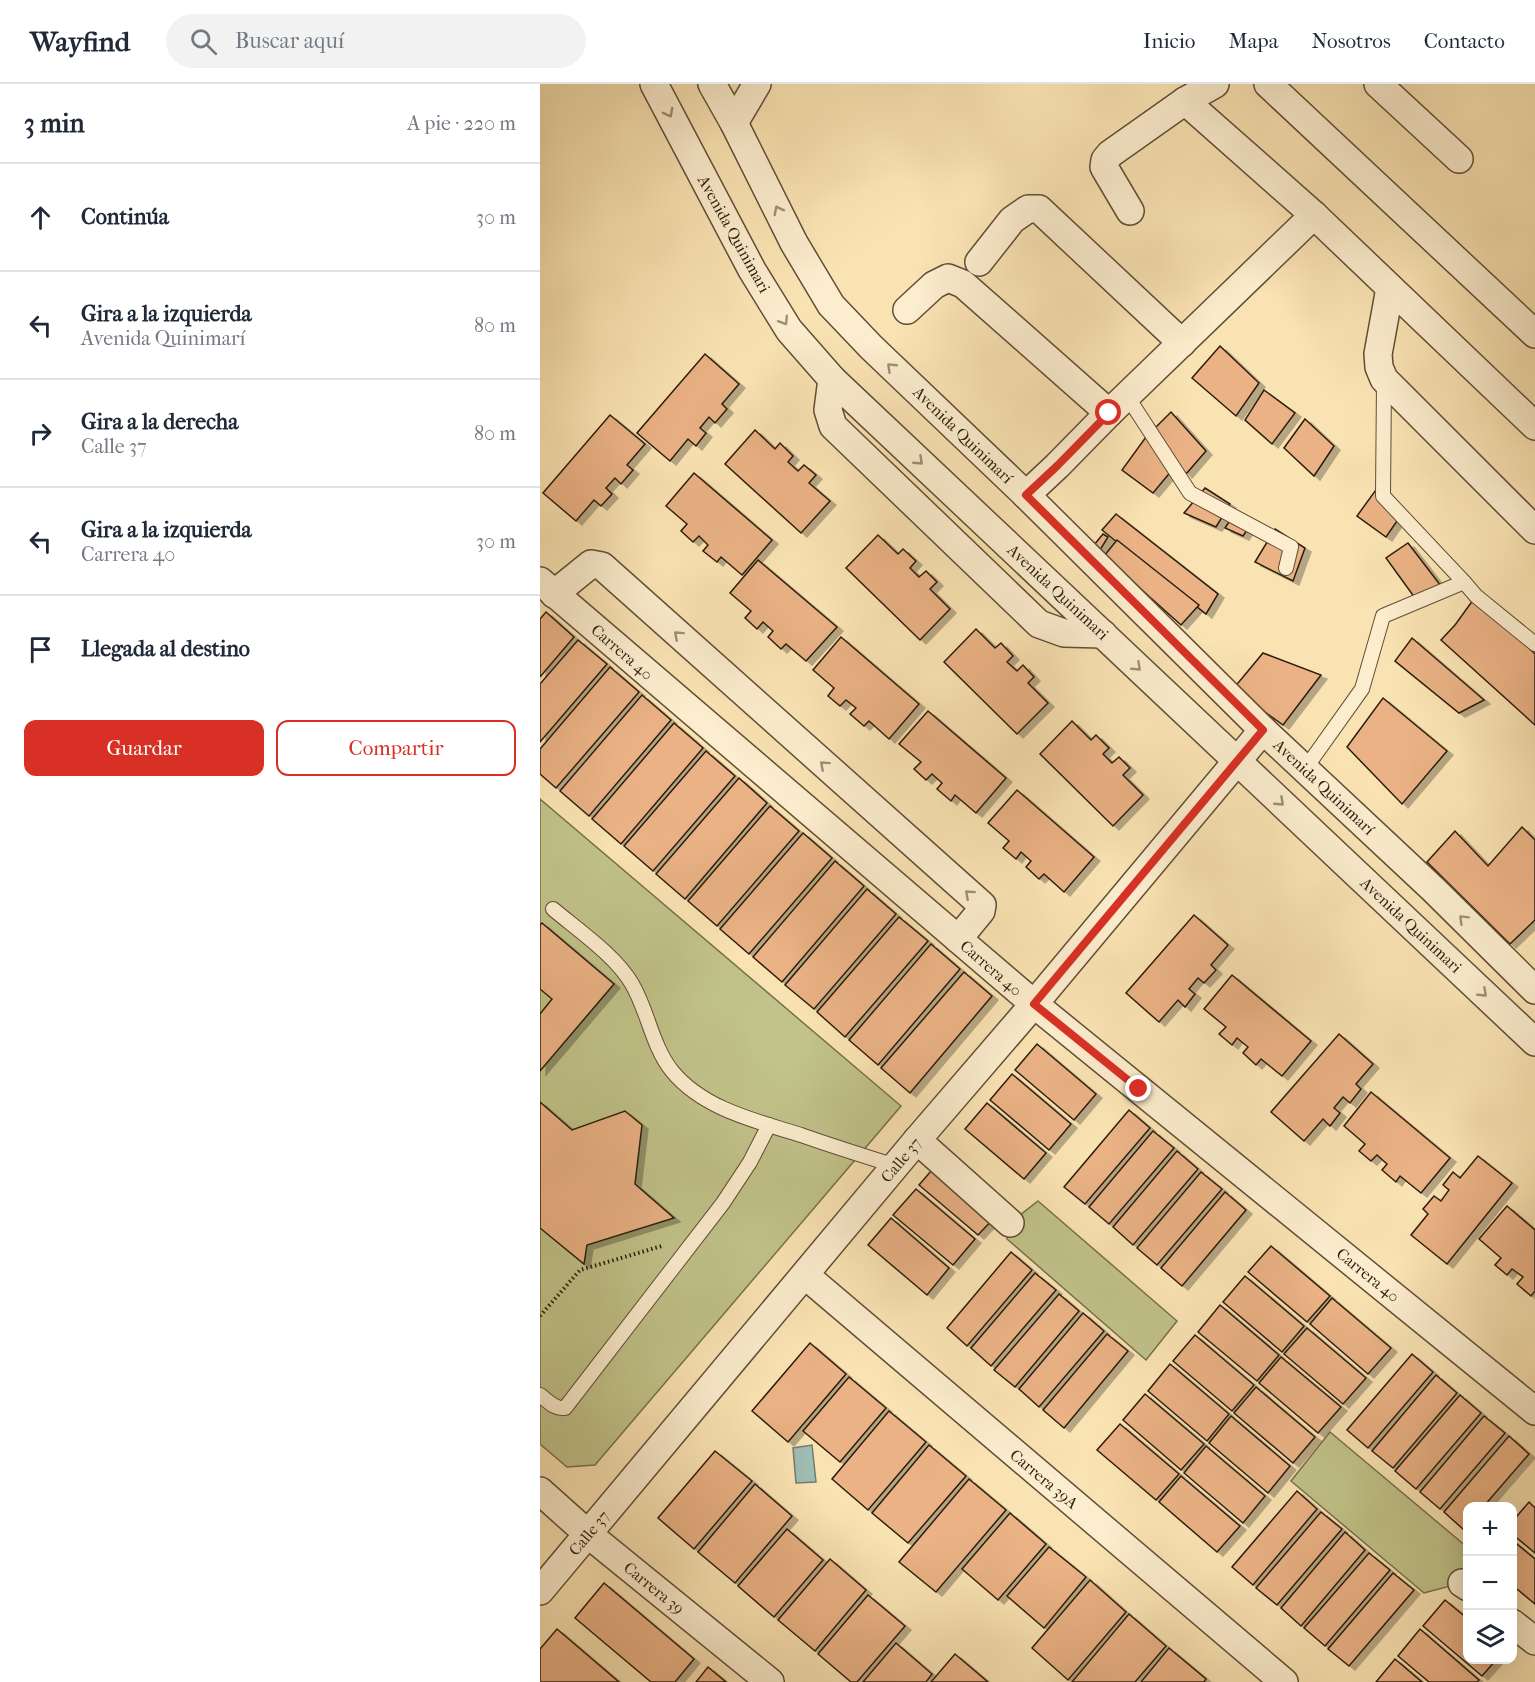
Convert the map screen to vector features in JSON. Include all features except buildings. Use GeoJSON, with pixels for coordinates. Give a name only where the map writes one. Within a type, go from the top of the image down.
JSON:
{"type":"FeatureCollection","features":[{"type":"Feature","properties":{"kind":"street","name":"Avenida Quinimari"},"geometry":{"type":"LineString","coordinates":[[654,84],[752,270],[789,330],[832,379],[1535,1042]]}},
{"type":"Feature","properties":{"kind":"street","name":"Avenida Quinimarí"},"geometry":{"type":"LineString","coordinates":[[712,84],[794,243],[831,305],[871,347],[1026,495],[1263,730],[1433,889],[1535,990]]}},
{"type":"Feature","properties":{"kind":"street"},"geometry":{"type":"LineString","coordinates":[[734,123],[757,84]]}},
{"type":"Feature","properties":{"kind":"street"},"geometry":{"type":"LineString","coordinates":[[1130,210],[1104,167],[1105,160],[1110,154],[1185,101],[1215,84]]}},
{"type":"Feature","properties":{"kind":"street"},"geometry":{"type":"LineString","coordinates":[[1268,84],[1535,334]]}},
{"type":"Feature","properties":{"kind":"street"},"geometry":{"type":"LineString","coordinates":[[1378,84],[1459,159]]}},
{"type":"Feature","properties":{"kind":"street"},"geometry":{"type":"LineString","coordinates":[[1185,101],[1314,215],[1535,426]]}},
{"type":"Feature","properties":{"kind":"street"},"geometry":{"type":"LineString","coordinates":[[979,262],[1012,220],[1028,209],[1039,209],[1182,343]]}},
{"type":"Feature","properties":{"kind":"street"},"geometry":{"type":"LineString","coordinates":[[1026,495],[1314,215]]}},
{"type":"Feature","properties":{"kind":"street"},"geometry":{"type":"LineString","coordinates":[[907,310],[934,285],[948,278],[963,284],[1118,404]]}},
{"type":"Feature","properties":{"kind":"street"},"geometry":{"type":"LineString","coordinates":[[1390,288],[1378,354],[1379,367],[1384,379],[1535,530]]}},
{"type":"Feature","properties":{"kind":"street"},"geometry":{"type":"LineString","coordinates":[[832,379],[828,410],[833,426],[1039,624],[1064,633],[1102,634]]}},
{"type":"Feature","properties":{"kind":"street"},"geometry":{"type":"LineString","coordinates":[[547,587],[591,564],[602,566],[982,905],[981,910],[958,939]]}},
{"type":"Feature","properties":{"kind":"street","name":"Carrera 40"},"geometry":{"type":"LineString","coordinates":[[547,587],[1034,1004],[1535,1411]]}},
{"type":"Feature","properties":{"kind":"street","name":"Calle 37"},"geometry":{"type":"LineString","coordinates":[[540,1591],[1263,730]]}},
{"type":"Feature","properties":{"kind":"street"},"geometry":{"type":"LineString","coordinates":[[917,1140],[1010,1223]]}},
{"type":"Feature","properties":{"kind":"street","name":"Carrera 39A"},"geometry":{"type":"LineString","coordinates":[[805,1275],[1284,1682]]}},
{"type":"Feature","properties":{"kind":"street","name":"Carrera 39"},"geometry":{"type":"LineString","coordinates":[[540,1491],[588,1534],[770,1682]]}},
{"type":"Feature","properties":{"kind":"street"},"geometry":{"type":"LineString","coordinates":[[1517,1627],[1535,1641]]}},
{"type":"Feature","properties":{"kind":"lane"},"geometry":{"type":"LineString","coordinates":[[1384,379],[1383,496],[1476,596],[1535,644]]}},
{"type":"Feature","properties":{"kind":"lane"},"geometry":{"type":"LineString","coordinates":[[1118,404],[1190,493],[1291,547],[1286,568]]}},
{"type":"Feature","properties":{"kind":"lane"},"geometry":{"type":"LineString","coordinates":[[1305,769],[1362,689],[1383,616],[1464,582]]}},
{"type":"Feature","properties":{"kind":"lane"},"geometry":{"type":"LineString","coordinates":[[553,909],[627,974],[661,1051],[672,1070],[707,1100],[729,1111],[769,1125],[896,1166]]}},
{"type":"Feature","properties":{"kind":"lane"},"geometry":{"type":"LineString","coordinates":[[540,1395],[556,1407],[565,1408],[723,1203],[750,1162],[769,1125]]}},
{"type":"Feature","properties":{"kind":"path"},"geometry":{"type":"LineString","coordinates":[[540,1316],[580,1270],[669,1244]]}},
{"type":"Feature","properties":{"kind":"green space"},"geometry":{"type":"Polygon","coordinates":[[[540,799],[901,1106],[595,1465],[567,1467],[540,1444],[540,799]]]}},
{"type":"Feature","properties":{"kind":"green space"},"geometry":{"type":"Polygon","coordinates":[[[1038,1201],[1177,1321],[1146,1360],[1007,1239],[1010,1223],[1038,1201]]]}},
{"type":"Feature","properties":{"kind":"green space"},"geometry":{"type":"Polygon","coordinates":[[[1330,1432],[1463,1544],[1462,1583],[1424,1593],[1291,1481],[1330,1432]]]}},
{"type":"Feature","properties":{"kind":"water"},"geometry":{"type":"Polygon","coordinates":[[[812,1445],[816,1482],[796,1483],[793,1448],[812,1445]]]}},
{"type":"Feature","properties":{"kind":"route"},"geometry":{"type":"LineString","coordinates":[[1109,413],[1026,495],[1263,730],[1034,1004],[1139,1089]]}}]}
